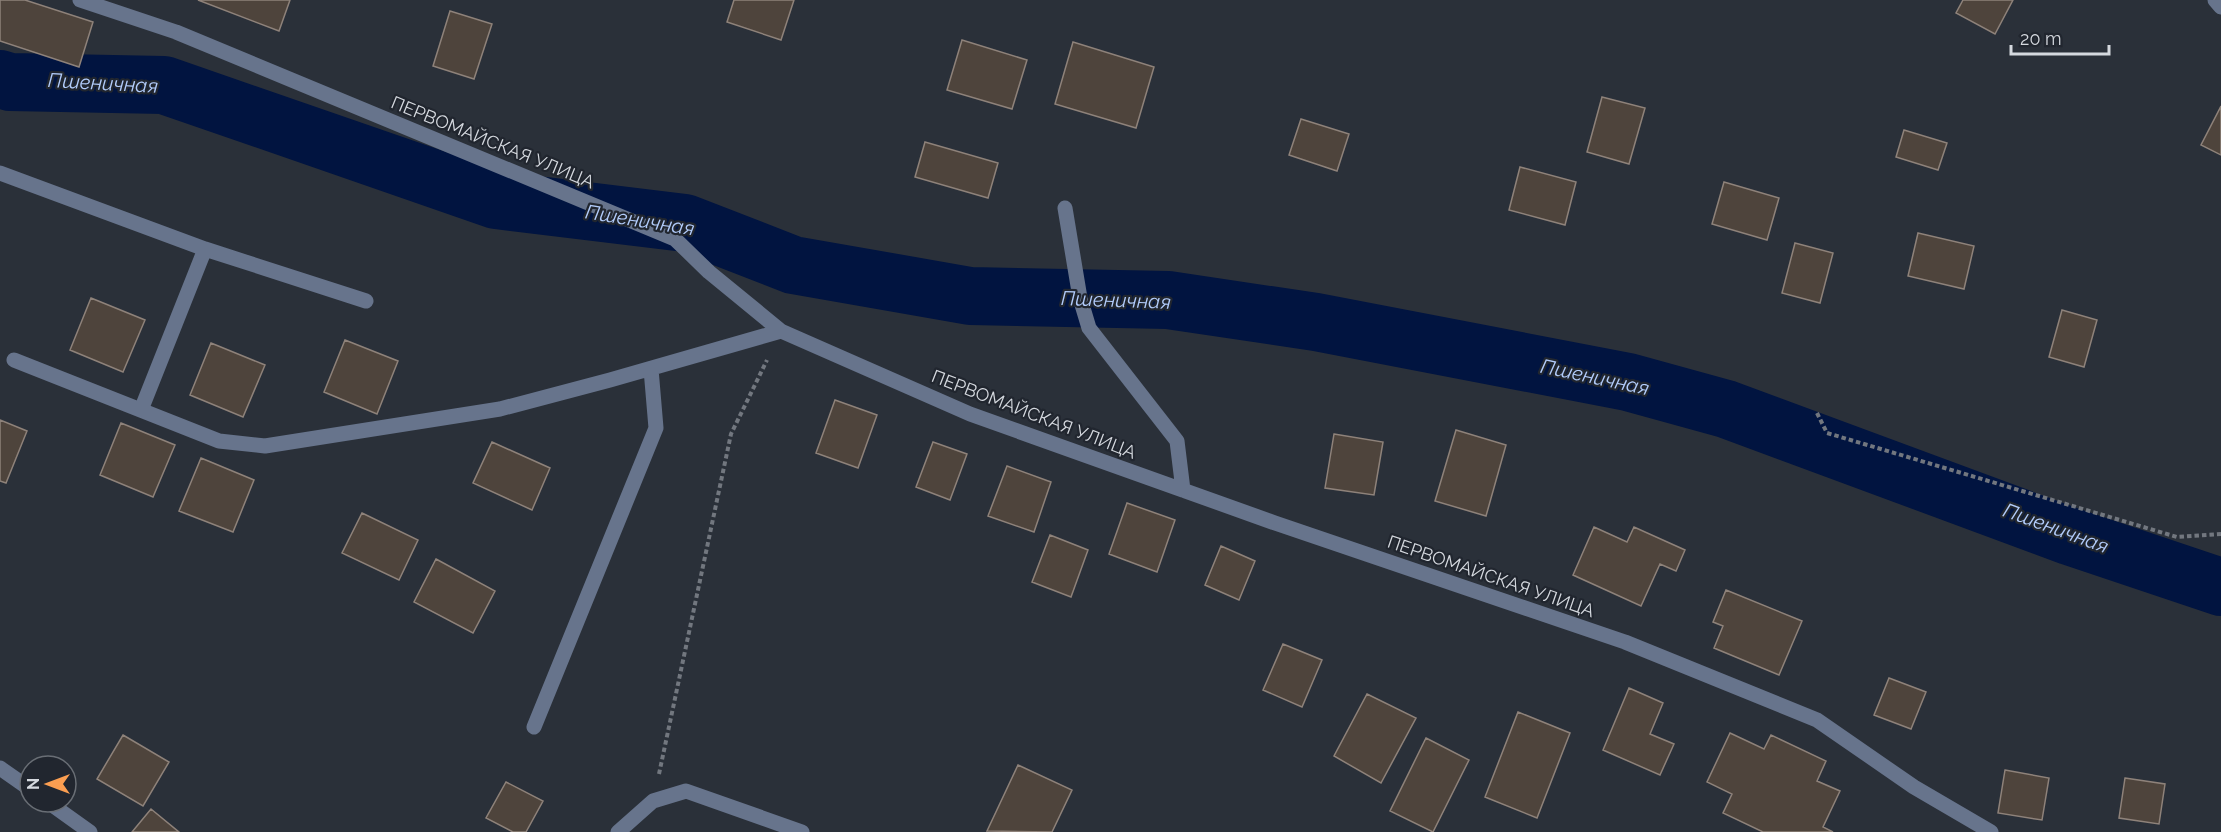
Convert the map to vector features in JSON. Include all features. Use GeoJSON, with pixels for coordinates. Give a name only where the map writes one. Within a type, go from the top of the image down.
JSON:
{"type":"FeatureCollection","features":[{"type":"Feature","properties":{"kind":"street","name":"ПЕРВОМАЙСКАЯ УЛИЦА"},"geometry":{"type":"LineString","coordinates":[[80,0],[176,32],[675,238],[709,272],[781,331],[970,414],[1625,642],[1817,720],[1914,787],[1991,832]]}},
{"type":"Feature","properties":{"kind":"street"},"geometry":{"type":"LineString","coordinates":[[2215,0],[2221,7]]}},
{"type":"Feature","properties":{"kind":"street"},"geometry":{"type":"LineString","coordinates":[[0,173],[205,249],[366,301]]}},
{"type":"Feature","properties":{"kind":"street"},"geometry":{"type":"LineString","coordinates":[[1065,208],[1080,298],[1089,328],[1177,441],[1183,490]]}},
{"type":"Feature","properties":{"kind":"street"},"geometry":{"type":"LineString","coordinates":[[141,410],[205,249]]}},
{"type":"Feature","properties":{"kind":"street"},"geometry":{"type":"LineString","coordinates":[[14,360],[219,441],[265,446],[500,409],[651,369],[781,331]]}},
{"type":"Feature","properties":{"kind":"street"},"geometry":{"type":"LineString","coordinates":[[534,727],[657,428],[651,369]]}},
{"type":"Feature","properties":{"kind":"street"},"geometry":{"type":"LineString","coordinates":[[0,768],[18,781]]}},
{"type":"Feature","properties":{"kind":"street"},"geometry":{"type":"LineString","coordinates":[[619,831],[653,801],[686,791],[802,832]]}},
{"type":"Feature","properties":{"kind":"street"},"geometry":{"type":"LineString","coordinates":[[65,814],[90,832]]}},
{"type":"Feature","properties":{"kind":"path"},"geometry":{"type":"LineString","coordinates":[[653,801],[731,434],[781,331]]}},
{"type":"Feature","properties":{"kind":"path"},"geometry":{"type":"LineString","coordinates":[[1817,413],[1827,433],[2030,495],[2178,537],[2221,534]]}},
{"type":"Feature","properties":{"kind":"building"},"geometry":{"type":"Polygon","coordinates":[[[0,0],[25,0],[93,22],[79,67],[0,41],[0,0]]]}},
{"type":"Feature","properties":{"kind":"building"},"geometry":{"type":"Polygon","coordinates":[[[198,0],[290,0],[279,31],[198,0]]]}},
{"type":"Feature","properties":{"kind":"building"},"geometry":{"type":"Polygon","coordinates":[[[734,0],[794,0],[781,40],[727,22],[734,0]]]}},
{"type":"Feature","properties":{"kind":"building"},"geometry":{"type":"Polygon","coordinates":[[[1963,0],[2013,0],[1995,34],[1956,13],[1963,0]]]}},
{"type":"Feature","properties":{"kind":"building"},"geometry":{"type":"Polygon","coordinates":[[[450,11],[492,24],[474,79],[433,66],[450,11]]]}},
{"type":"Feature","properties":{"kind":"building"},"geometry":{"type":"Polygon","coordinates":[[[962,40],[1027,60],[1012,109],[947,90],[962,40]]]}},
{"type":"Feature","properties":{"kind":"building"},"geometry":{"type":"Polygon","coordinates":[[[1073,42],[1154,67],[1136,128],[1055,104],[1073,42]]]}},
{"type":"Feature","properties":{"kind":"building"},"geometry":{"type":"Polygon","coordinates":[[[1602,97],[1645,108],[1629,164],[1587,152],[1602,97]]]}},
{"type":"Feature","properties":{"kind":"building"},"geometry":{"type":"Polygon","coordinates":[[[2221,106],[2221,155],[2201,145],[2221,106]]]}},
{"type":"Feature","properties":{"kind":"building"},"geometry":{"type":"Polygon","coordinates":[[[1301,119],[1349,134],[1337,171],[1289,155],[1301,119]]]}},
{"type":"Feature","properties":{"kind":"building"},"geometry":{"type":"Polygon","coordinates":[[[1904,130],[1947,143],[1938,170],[1896,157],[1904,130]]]}},
{"type":"Feature","properties":{"kind":"building"},"geometry":{"type":"Polygon","coordinates":[[[925,142],[998,163],[988,198],[915,177],[925,142]]]}},
{"type":"Feature","properties":{"kind":"building"},"geometry":{"type":"Polygon","coordinates":[[[1520,167],[1576,182],[1565,225],[1509,210],[1520,167]]]}},
{"type":"Feature","properties":{"kind":"building"},"geometry":{"type":"Polygon","coordinates":[[[1724,182],[1779,198],[1767,240],[1712,224],[1724,182]]]}},
{"type":"Feature","properties":{"kind":"building"},"geometry":{"type":"Polygon","coordinates":[[[1918,233],[1974,246],[1964,289],[1908,276],[1918,233]]]}},
{"type":"Feature","properties":{"kind":"building"},"geometry":{"type":"Polygon","coordinates":[[[1795,243],[1833,253],[1820,303],[1782,293],[1795,243]]]}},
{"type":"Feature","properties":{"kind":"building"},"geometry":{"type":"Polygon","coordinates":[[[91,298],[145,320],[123,372],[70,350],[91,298]]]}},
{"type":"Feature","properties":{"kind":"building"},"geometry":{"type":"Polygon","coordinates":[[[2062,310],[2097,320],[2084,367],[2049,357],[2062,310]]]}},
{"type":"Feature","properties":{"kind":"building"},"geometry":{"type":"Polygon","coordinates":[[[345,340],[398,361],[377,414],[324,392],[345,340]]]}},
{"type":"Feature","properties":{"kind":"building"},"geometry":{"type":"Polygon","coordinates":[[[211,343],[265,365],[243,417],[190,395],[211,343]]]}},
{"type":"Feature","properties":{"kind":"building"},"geometry":{"type":"Polygon","coordinates":[[[835,400],[877,415],[858,468],[816,453],[835,400]]]}},
{"type":"Feature","properties":{"kind":"building"},"geometry":{"type":"Polygon","coordinates":[[[0,420],[27,431],[6,483],[0,481],[0,420]]]}},
{"type":"Feature","properties":{"kind":"building"},"geometry":{"type":"Polygon","coordinates":[[[121,423],[175,445],[153,497],[100,475],[121,423]]]}},
{"type":"Feature","properties":{"kind":"building"},"geometry":{"type":"Polygon","coordinates":[[[1456,430],[1506,445],[1486,516],[1435,501],[1456,430]]]}},
{"type":"Feature","properties":{"kind":"building"},"geometry":{"type":"Polygon","coordinates":[[[1334,434],[1383,442],[1374,495],[1325,488],[1334,434]]]}},
{"type":"Feature","properties":{"kind":"building"},"geometry":{"type":"Polygon","coordinates":[[[492,442],[550,468],[532,510],[473,483],[492,442]]]}},
{"type":"Feature","properties":{"kind":"building"},"geometry":{"type":"Polygon","coordinates":[[[933,442],[967,454],[950,500],[916,487],[933,442]]]}},
{"type":"Feature","properties":{"kind":"building"},"geometry":{"type":"Polygon","coordinates":[[[201,458],[254,480],[233,532],[179,511],[201,458]]]}},
{"type":"Feature","properties":{"kind":"building"},"geometry":{"type":"Polygon","coordinates":[[[1007,466],[1051,482],[1034,532],[988,516],[1007,466]]]}},
{"type":"Feature","properties":{"kind":"building"},"geometry":{"type":"Polygon","coordinates":[[[1127,503],[1175,520],[1157,572],[1109,554],[1127,503]]]}},
{"type":"Feature","properties":{"kind":"building"},"geometry":{"type":"Polygon","coordinates":[[[362,513],[418,540],[399,580],[342,553],[362,513]]]}},
{"type":"Feature","properties":{"kind":"building"},"geometry":{"type":"Polygon","coordinates":[[[1594,527],[1627,542],[1634,527],[1685,550],[1676,571],[1660,564],[1641,606],[1573,575],[1594,527]]]}},
{"type":"Feature","properties":{"kind":"building"},"geometry":{"type":"Polygon","coordinates":[[[1050,535],[1088,550],[1071,597],[1032,582],[1050,535]]]}},
{"type":"Feature","properties":{"kind":"building"},"geometry":{"type":"Polygon","coordinates":[[[1221,546],[1255,561],[1239,600],[1205,585],[1221,546]]]}},
{"type":"Feature","properties":{"kind":"building"},"geometry":{"type":"Polygon","coordinates":[[[436,559],[495,591],[473,633],[414,602],[436,559]]]}},
{"type":"Feature","properties":{"kind":"building"},"geometry":{"type":"Polygon","coordinates":[[[1726,590],[1802,621],[1779,675],[1714,648],[1723,626],[1713,622],[1726,590]]]}},
{"type":"Feature","properties":{"kind":"building"},"geometry":{"type":"Polygon","coordinates":[[[1283,644],[1322,660],[1302,707],[1263,690],[1283,644]]]}},
{"type":"Feature","properties":{"kind":"building"},"geometry":{"type":"Polygon","coordinates":[[[1889,678],[1926,692],[1911,729],[1874,715],[1889,678]]]}},
{"type":"Feature","properties":{"kind":"building"},"geometry":{"type":"Polygon","coordinates":[[[1629,688],[1663,703],[1650,734],[1674,744],[1660,775],[1603,750],[1629,688]]]}},
{"type":"Feature","properties":{"kind":"building"},"geometry":{"type":"Polygon","coordinates":[[[1367,694],[1416,718],[1381,783],[1334,756],[1367,694]]]}},
{"type":"Feature","properties":{"kind":"building"},"geometry":{"type":"Polygon","coordinates":[[[1518,712],[1570,733],[1537,818],[1485,797],[1518,712]]]}},
{"type":"Feature","properties":{"kind":"building"},"geometry":{"type":"Polygon","coordinates":[[[1730,733],[1764,749],[1771,735],[1826,761],[1817,781],[1840,791],[1823,827],[1833,832],[1763,832],[1723,813],[1732,794],[1707,782],[1730,733]]]}},
{"type":"Feature","properties":{"kind":"building"},"geometry":{"type":"Polygon","coordinates":[[[123,735],[169,762],[143,806],[97,779],[123,735]]]}},
{"type":"Feature","properties":{"kind":"building"},"geometry":{"type":"Polygon","coordinates":[[[1426,738],[1469,760],[1433,832],[1390,811],[1426,738]]]}},
{"type":"Feature","properties":{"kind":"building"},"geometry":{"type":"Polygon","coordinates":[[[1018,765],[1072,790],[1052,832],[987,831],[1018,765]]]}},
{"type":"Feature","properties":{"kind":"building"},"geometry":{"type":"Polygon","coordinates":[[[2005,770],[2049,778],[2042,820],[1998,813],[2005,770]]]}},
{"type":"Feature","properties":{"kind":"building"},"geometry":{"type":"Polygon","coordinates":[[[2125,778],[2165,784],[2159,824],[2119,818],[2125,778]]]}},
{"type":"Feature","properties":{"kind":"building"},"geometry":{"type":"Polygon","coordinates":[[[506,782],[543,801],[526,832],[513,832],[486,818],[506,782]]]}},
{"type":"Feature","properties":{"kind":"building"},"geometry":{"type":"Polygon","coordinates":[[[151,809],[179,832],[132,832],[151,809]]]}},
{"type":"Feature","properties":{"kind":"waterway","name":"Пшеничная"},"geometry":{"type":"LineString","coordinates":[[0,79],[10,82],[164,85],[496,200],[685,223],[793,265],[970,296],[1168,300],[1316,322],[1628,382],[1726,409],[2069,536],[2221,587]]}}]}
